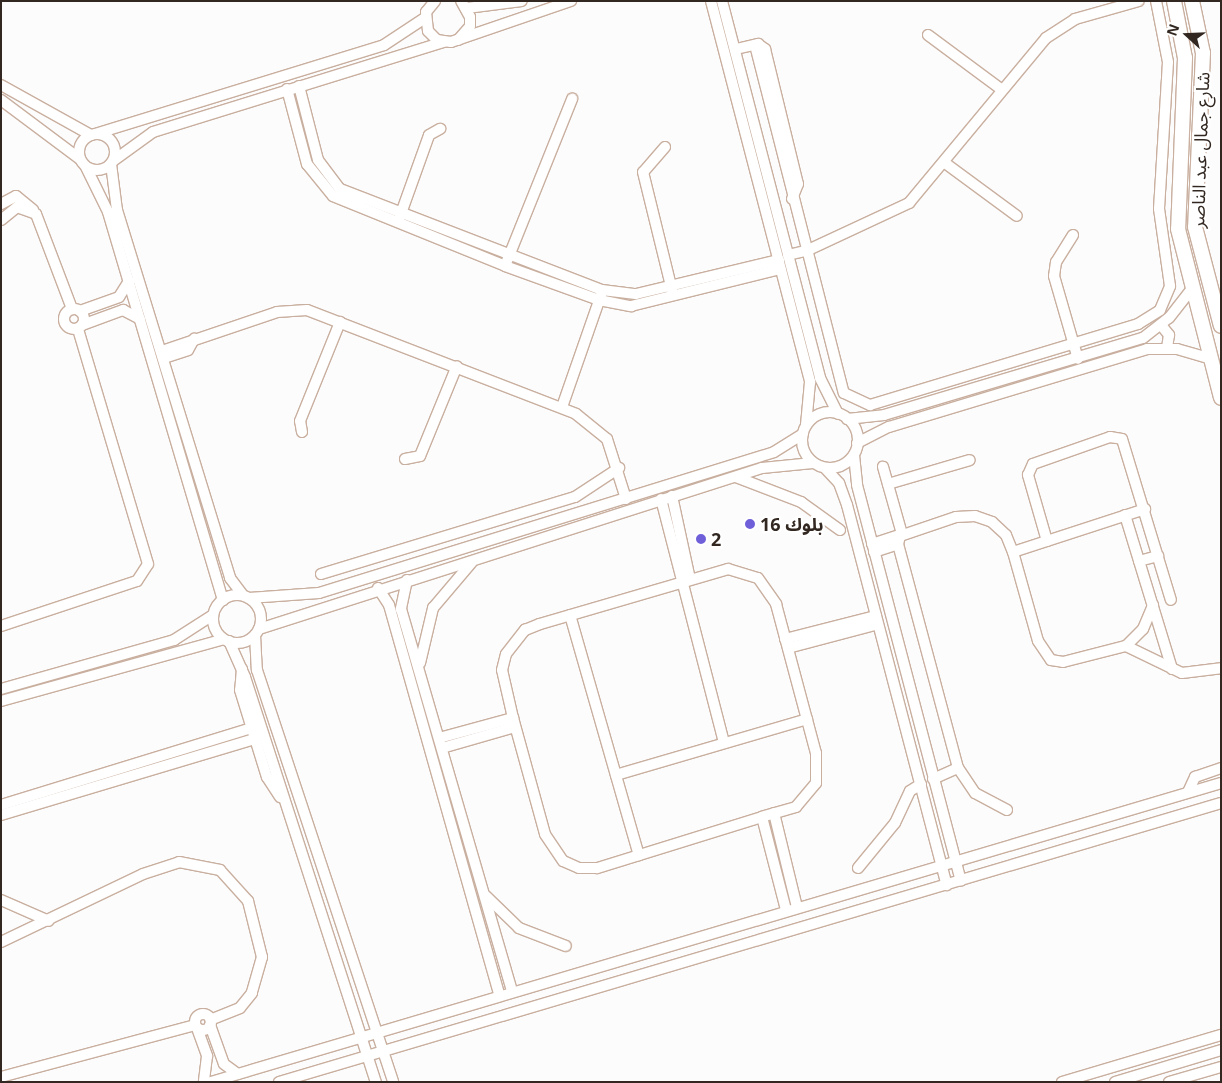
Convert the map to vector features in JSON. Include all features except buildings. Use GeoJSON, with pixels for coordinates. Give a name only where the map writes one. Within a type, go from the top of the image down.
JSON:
{"type":"FeatureCollection","features":[{"type":"Feature","properties":{"kind":"main road","name":"شارع جمال عبد الناصر"},"geometry":{"type":"LineString","coordinates":[[1192,1],[1203,53],[1195,227],[1221,326]]}},
{"type":"Feature","properties":{"kind":"main road","name":"شارع جمال عبد الناصر"},"geometry":{"type":"LineString","coordinates":[[1173,3],[1185,58],[1178,229],[1208,358],[1221,398]]}},
{"type":"Feature","properties":{"kind":"street"},"geometry":{"type":"LineString","coordinates":[[1,689],[174,640],[214,615],[223,600],[103,196],[83,163],[79,147],[93,134],[384,45],[434,1]]}},
{"type":"Feature","properties":{"kind":"street"},"geometry":{"type":"LineString","coordinates":[[458,40],[470,26],[464,5],[522,1]]}},
{"type":"Feature","properties":{"kind":"street"},"geometry":{"type":"LineString","coordinates":[[1,100],[83,163],[102,170],[153,132],[287,89],[444,42],[458,40],[571,1]]}},
{"type":"Feature","properties":{"kind":"street"},"geometry":{"type":"LineString","coordinates":[[711,1],[822,385],[857,443],[854,455],[873,548],[961,881]]}},
{"type":"Feature","properties":{"kind":"street"},"geometry":{"type":"LineString","coordinates":[[722,1],[736,49],[785,262],[810,382],[804,430],[804,450],[813,463]]}},
{"type":"Feature","properties":{"kind":"street"},"geometry":{"type":"LineString","coordinates":[[287,89],[302,151],[314,176],[333,196],[601,295],[628,295],[672,291],[803,258],[806,251],[896,211],[926,187],[1033,50],[1060,27],[1139,1]]}},
{"type":"Feature","properties":{"kind":"street"},"geometry":{"type":"LineString","coordinates":[[736,49],[755,45],[792,199],[844,393],[860,404],[880,403],[1150,319],[1167,299],[1169,273],[1162,247],[1159,168],[1168,62],[1156,1]]}},
{"type":"Feature","properties":{"kind":"street"},"geometry":{"type":"LineString","coordinates":[[426,10],[428,31],[444,42]]}},
{"type":"Feature","properties":{"kind":"street"},"geometry":{"type":"LineString","coordinates":[[928,35],[1002,90]]}},
{"type":"Feature","properties":{"kind":"street"},"geometry":{"type":"LineString","coordinates":[[1,85],[114,146],[112,162],[118,210],[230,578],[260,612],[256,665],[393,1082]]}},
{"type":"Feature","properties":{"kind":"street"},"geometry":{"type":"LineString","coordinates":[[299,86],[314,147],[323,171],[340,188],[398,219]]}},
{"type":"Feature","properties":{"kind":"street"},"geometry":{"type":"LineString","coordinates":[[507,261],[572,99]]}},
{"type":"Feature","properties":{"kind":"street"},"geometry":{"type":"LineString","coordinates":[[398,219],[430,135],[440,129]]}},
{"type":"Feature","properties":{"kind":"street"},"geometry":{"type":"LineString","coordinates":[[302,151],[314,147]]}},
{"type":"Feature","properties":{"kind":"street"},"geometry":{"type":"LineString","coordinates":[[665,147],[643,172],[672,291]]}},
{"type":"Feature","properties":{"kind":"street"},"geometry":{"type":"LineString","coordinates":[[945,163],[1017,216]]}},
{"type":"Feature","properties":{"kind":"street"},"geometry":{"type":"LineString","coordinates":[[1,204],[16,196],[36,214],[76,310],[148,564],[137,581],[1,626]]}},
{"type":"Feature","properties":{"kind":"street"},"geometry":{"type":"LineString","coordinates":[[1,220],[17,207],[36,214]]}},
{"type":"Feature","properties":{"kind":"street"},"geometry":{"type":"LineString","coordinates":[[1073,235],[1054,270],[1078,359]]}},
{"type":"Feature","properties":{"kind":"street"},"geometry":{"type":"LineString","coordinates":[[129,281],[119,297],[76,310],[64,322],[80,327],[123,310],[140,320]]}},
{"type":"Feature","properties":{"kind":"street"},"geometry":{"type":"LineString","coordinates":[[223,600],[319,593],[774,452],[804,430],[820,414],[842,416],[884,415],[1078,359],[1143,338],[1161,325],[1192,289]]}},
{"type":"Feature","properties":{"kind":"street"},"geometry":{"type":"LineString","coordinates":[[562,407],[601,295]]}},
{"type":"Feature","properties":{"kind":"street"},"geometry":{"type":"LineString","coordinates":[[163,354],[188,350],[194,339],[291,310],[307,310],[562,407],[593,424],[607,439],[619,468],[626,499]]}},
{"type":"Feature","properties":{"kind":"street"},"geometry":{"type":"LineString","coordinates":[[302,432],[300,420],[340,322]]}},
{"type":"Feature","properties":{"kind":"street"},"geometry":{"type":"LineString","coordinates":[[1161,325],[1169,335],[1166,348]]}},
{"type":"Feature","properties":{"kind":"street"},"geometry":{"type":"LineString","coordinates":[[857,443],[889,427],[1147,349],[1166,348],[1208,358]]}},
{"type":"Feature","properties":{"kind":"street"},"geometry":{"type":"LineString","coordinates":[[405,459],[420,456],[457,366]]}},
{"type":"Feature","properties":{"kind":"street"},"geometry":{"type":"LineString","coordinates":[[1047,541],[1028,475],[1033,464],[1044,458],[1110,437],[1122,439],[1145,509],[1171,600]]}},
{"type":"Feature","properties":{"kind":"street"},"geometry":{"type":"LineString","coordinates":[[825,468],[840,466],[854,455]]}},
{"type":"Feature","properties":{"kind":"street"},"geometry":{"type":"LineString","coordinates":[[888,484],[970,460]]}},
{"type":"Feature","properties":{"kind":"street"},"geometry":{"type":"LineString","coordinates":[[1,701],[226,640],[238,643],[257,632],[378,588],[476,559],[660,499],[778,463],[813,463],[825,468],[842,489],[947,885]]}},
{"type":"Feature","properties":{"kind":"street"},"geometry":{"type":"LineString","coordinates":[[883,467],[958,768],[975,793],[1006,810]]}},
{"type":"Feature","properties":{"kind":"street"},"geometry":{"type":"LineString","coordinates":[[321,574],[575,497],[619,468]]}},
{"type":"Feature","properties":{"kind":"street"},"geometry":{"type":"LineString","coordinates":[[734,476],[787,494],[840,530]]}},
{"type":"Feature","properties":{"kind":"street"},"geometry":{"type":"LineString","coordinates":[[672,496],[686,580],[724,743]]}},
{"type":"Feature","properties":{"kind":"street"},"geometry":{"type":"LineString","coordinates":[[660,499],[686,580]]}},
{"type":"Feature","properties":{"kind":"street"},"geometry":{"type":"LineString","coordinates":[[1013,552],[1145,509]]}},
{"type":"Feature","properties":{"kind":"street"},"geometry":{"type":"LineString","coordinates":[[1126,515],[1172,669]]}},
{"type":"Feature","properties":{"kind":"street"},"geometry":{"type":"LineString","coordinates":[[873,548],[975,516],[992,522],[1006,535],[1013,552],[1042,653],[1063,662],[1126,646],[1143,629],[1153,605]]}},
{"type":"Feature","properties":{"kind":"street"},"geometry":{"type":"LineString","coordinates":[[563,518],[566,530]]}},
{"type":"Feature","properties":{"kind":"street"},"geometry":{"type":"LineString","coordinates":[[1139,561],[1158,556]]}},
{"type":"Feature","properties":{"kind":"street"},"geometry":{"type":"LineString","coordinates":[[420,671],[420,649],[433,608],[445,589],[476,559]]}},
{"type":"Feature","properties":{"kind":"street"},"geometry":{"type":"LineString","coordinates":[[728,569],[758,578],[776,604],[818,767],[816,783],[796,807],[597,868],[563,861],[545,834],[514,722],[502,670],[506,654],[525,630],[686,580],[728,569]]}},
{"type":"Feature","properties":{"kind":"street"},"geometry":{"type":"LineString","coordinates":[[407,580],[401,609],[512,992]]}},
{"type":"Feature","properties":{"kind":"street"},"geometry":{"type":"LineString","coordinates":[[378,588],[389,605],[500,996]]}},
{"type":"Feature","properties":{"kind":"street"},"geometry":{"type":"LineString","coordinates":[[214,615],[242,669],[376,1082]]}},
{"type":"Feature","properties":{"kind":"street"},"geometry":{"type":"LineString","coordinates":[[570,615],[639,855]]}},
{"type":"Feature","properties":{"kind":"street"},"geometry":{"type":"LineString","coordinates":[[786,643],[877,620]]}},
{"type":"Feature","properties":{"kind":"street"},"geometry":{"type":"LineString","coordinates":[[1126,646],[1172,669],[1192,674],[1221,668]]}},
{"type":"Feature","properties":{"kind":"street"},"geometry":{"type":"LineString","coordinates":[[242,669],[238,685],[271,786],[284,800]]}},
{"type":"Feature","properties":{"kind":"street"},"geometry":{"type":"LineString","coordinates":[[616,775],[807,719]]}},
{"type":"Feature","properties":{"kind":"street"},"geometry":{"type":"LineString","coordinates":[[441,743],[514,722]]}},
{"type":"Feature","properties":{"kind":"street"},"geometry":{"type":"LineString","coordinates":[[1,815],[45,798],[252,728]]}},
{"type":"Feature","properties":{"kind":"street"},"geometry":{"type":"LineString","coordinates":[[1,805],[45,798],[256,739]]}},
{"type":"Feature","properties":{"kind":"street"},"geometry":{"type":"LineString","coordinates":[[933,779],[958,768]]}},
{"type":"Feature","properties":{"kind":"street"},"geometry":{"type":"LineString","coordinates":[[1188,792],[1195,777],[1221,768]]}},
{"type":"Feature","properties":{"kind":"street"},"geometry":{"type":"LineString","coordinates":[[211,1082],[955,860],[1221,783]]}},
{"type":"Feature","properties":{"kind":"street"},"geometry":{"type":"LineString","coordinates":[[858,868],[895,823],[910,790],[920,784]]}},
{"type":"Feature","properties":{"kind":"street"},"geometry":{"type":"LineString","coordinates":[[279,1082],[385,1053],[1221,803]]}},
{"type":"Feature","properties":{"kind":"street"},"geometry":{"type":"LineString","coordinates":[[928,812],[941,809]]}},
{"type":"Feature","properties":{"kind":"street"},"geometry":{"type":"LineString","coordinates":[[774,813],[792,909]]}},
{"type":"Feature","properties":{"kind":"street"},"geometry":{"type":"LineString","coordinates":[[762,817],[792,909]]}},
{"type":"Feature","properties":{"kind":"street"},"geometry":{"type":"LineString","coordinates":[[1,942],[49,921],[143,874],[179,862],[220,870],[248,901],[262,956],[252,993],[240,1008],[210,1023]]}},
{"type":"Feature","properties":{"kind":"street"},"geometry":{"type":"LineString","coordinates":[[484,893],[519,928],[566,946]]}},
{"type":"Feature","properties":{"kind":"street"},"geometry":{"type":"LineString","coordinates":[[1,900],[49,921]]}},
{"type":"Feature","properties":{"kind":"street"},"geometry":{"type":"LineString","coordinates":[[488,955],[500,951]]}},
{"type":"Feature","properties":{"kind":"street"},"geometry":{"type":"LineString","coordinates":[[346,988],[361,981]]}},
{"type":"Feature","properties":{"kind":"street"},"geometry":{"type":"LineString","coordinates":[[204,1082],[207,1056],[196,1026],[202,1014],[210,1023],[224,1064],[238,1074]]}},
{"type":"Feature","properties":{"kind":"street"},"geometry":{"type":"LineString","coordinates":[[1,1077],[196,1026]]}},
{"type":"Feature","properties":{"kind":"street"},"geometry":{"type":"LineString","coordinates":[[1062,1082],[1221,1035]]}},
{"type":"Feature","properties":{"kind":"street"},"geometry":{"type":"LineString","coordinates":[[1115,1082],[1221,1050]]}},
{"type":"Feature","properties":{"kind":"street"},"geometry":{"type":"LineString","coordinates":[[1169,1082],[1221,1067]]}},
{"type":"Feature","properties":{"kind":"place","name":"بلوك 16"},"geometry":{"type":"Point","coordinates":[750,524]}},
{"type":"Feature","properties":{"kind":"place","name":"2"},"geometry":{"type":"Point","coordinates":[701,539]}}]}
